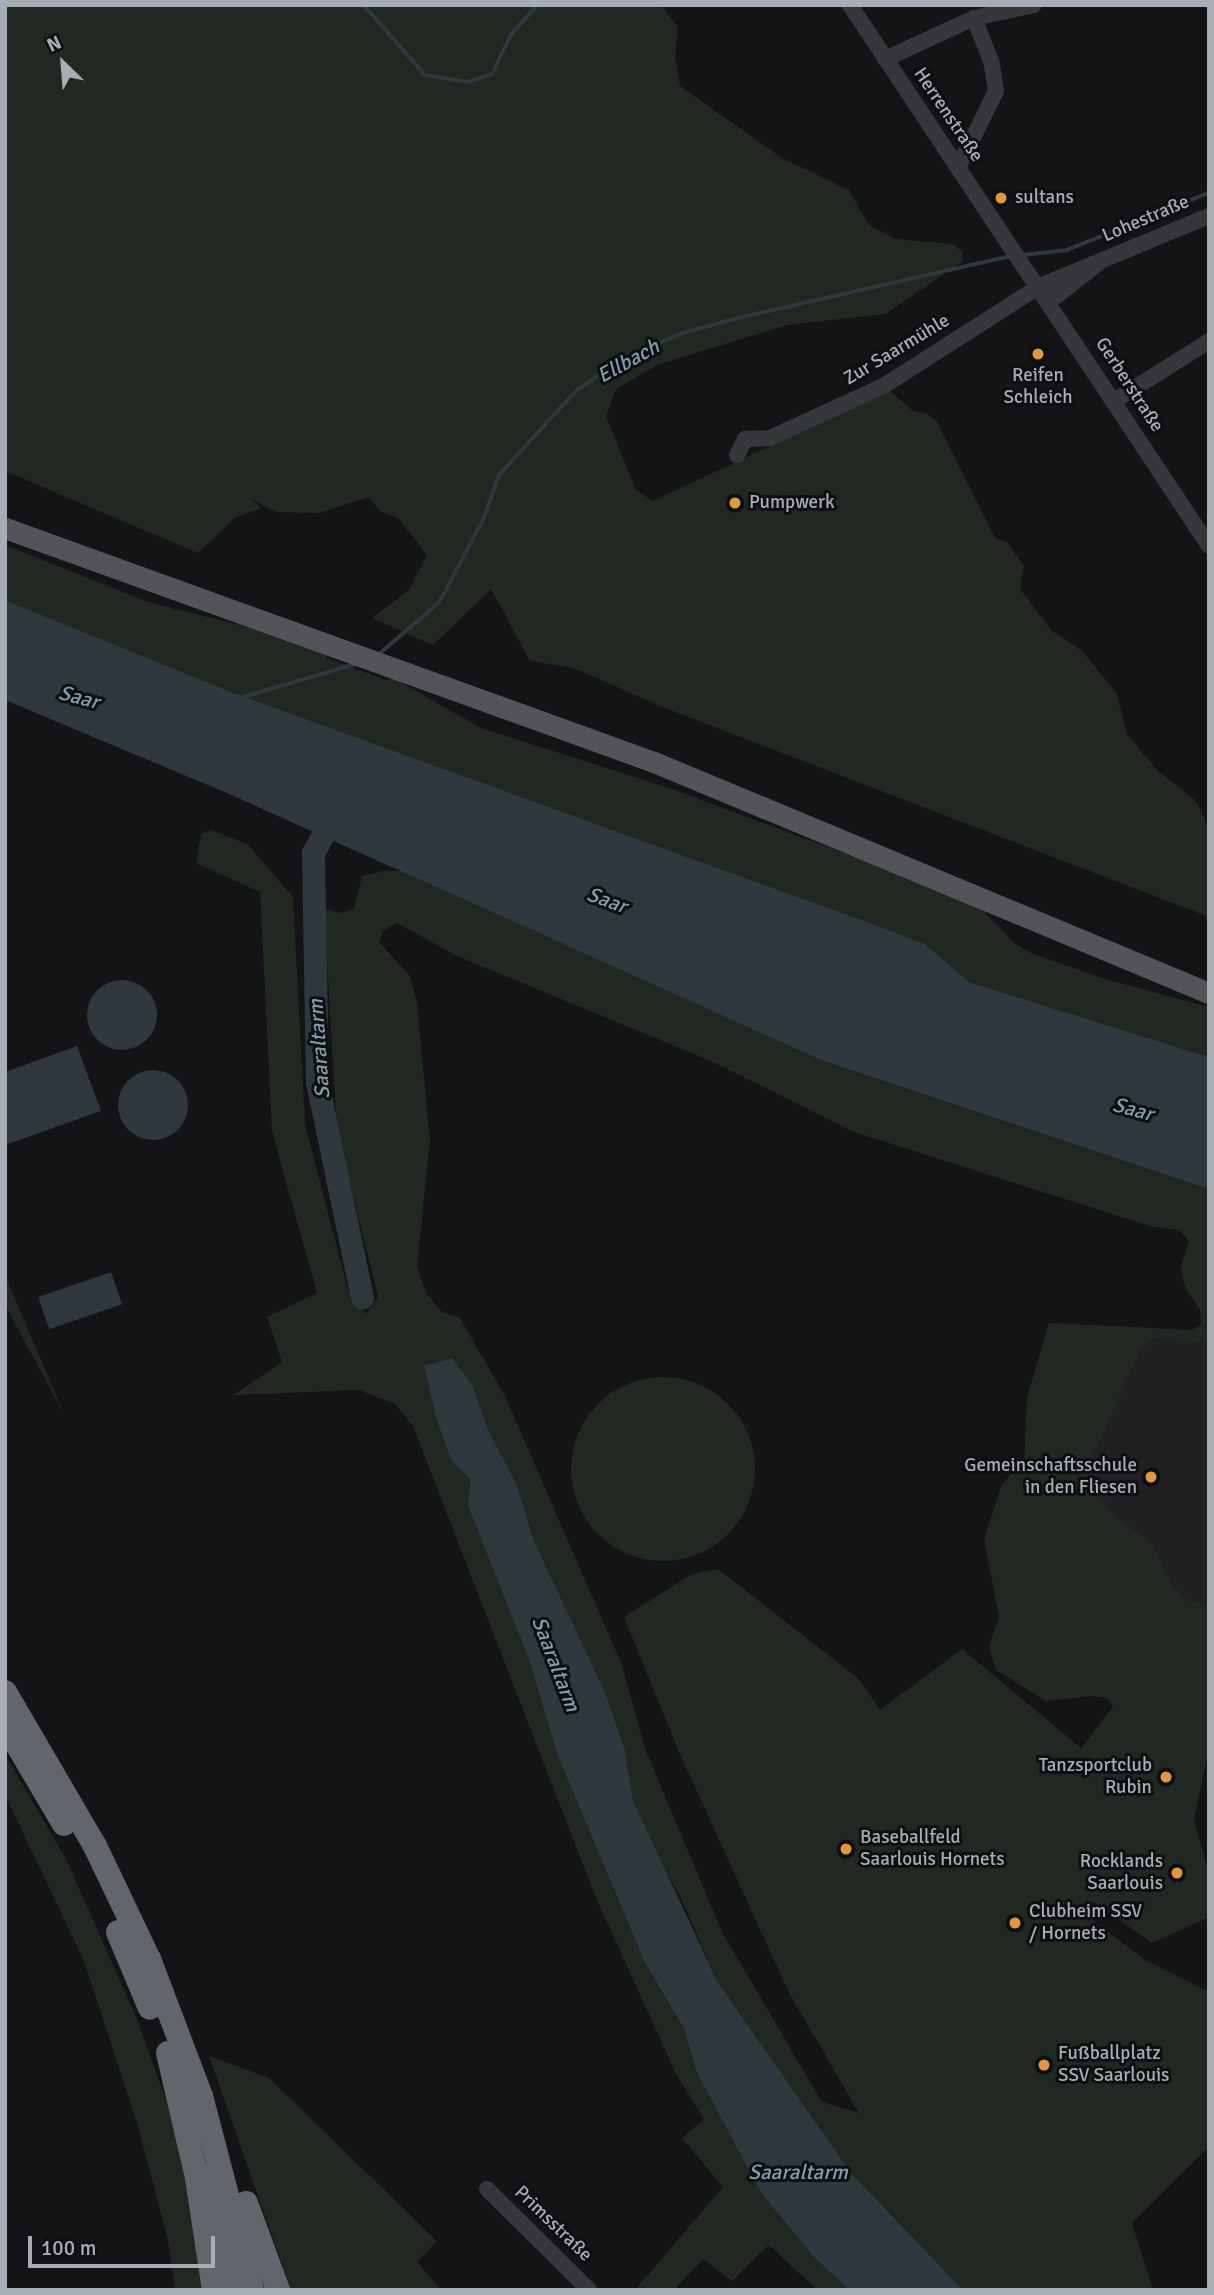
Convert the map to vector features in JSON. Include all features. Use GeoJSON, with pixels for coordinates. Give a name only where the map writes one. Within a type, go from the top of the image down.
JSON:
{"type":"FeatureCollection","features":[{"type":"Feature","properties":{"kind":"highway"},"geometry":{"type":"LineString","coordinates":[[5,1692],[54,1769],[116,1888],[149,1959],[278,2290]]}},
{"type":"Feature","properties":{"kind":"highway"},"geometry":{"type":"LineString","coordinates":[[5,1724],[81,1853],[168,2053],[206,2169],[234,2290]]}},
{"type":"Feature","properties":{"kind":"highway"},"geometry":{"type":"LineString","coordinates":[[168,2053],[197,2178],[214,2290]]}},
{"type":"Feature","properties":{"kind":"highway"},"geometry":{"type":"LineString","coordinates":[[201,2096],[252,2290]]}},
{"type":"Feature","properties":{"kind":"main road"},"geometry":{"type":"LineString","coordinates":[[5,528],[394,671],[654,762],[1209,993]]}},
{"type":"Feature","properties":{"kind":"street","name":"Herrenstraße"},"geometry":{"type":"LineString","coordinates":[[850,5],[1013,246]]}},
{"type":"Feature","properties":{"kind":"street"},"geometry":{"type":"LineString","coordinates":[[885,59],[974,18],[1008,8],[1034,5]]}},
{"type":"Feature","properties":{"kind":"street"},"geometry":{"type":"LineString","coordinates":[[958,168],[996,91],[991,61],[974,18]]}},
{"type":"Feature","properties":{"kind":"street","name":"Lohestraße"},"geometry":{"type":"LineString","coordinates":[[1050,301],[1100,262],[1209,216]]}},
{"type":"Feature","properties":{"kind":"street","name":"Gerberstraße"},"geometry":{"type":"LineString","coordinates":[[1013,246],[1209,546]]}},
{"type":"Feature","properties":{"kind":"street","name":"Lohestraße"},"geometry":{"type":"LineString","coordinates":[[1040,286],[1084,264],[1100,262]]}},
{"type":"Feature","properties":{"kind":"street","name":"Zur Saarmühle"},"geometry":{"type":"LineString","coordinates":[[737,454],[745,439],[770,438],[885,385],[1040,286]]}},
{"type":"Feature","properties":{"kind":"street"},"geometry":{"type":"LineString","coordinates":[[1114,401],[1209,341]]}},
{"type":"Feature","properties":{"kind":"street","name":"Primsstraße"},"geometry":{"type":"LineString","coordinates":[[487,2189],[589,2290]]}},
{"type":"Feature","properties":{"kind":"shaded area"},"geometry":{"type":"Polygon","coordinates":[[[5,5],[661,5],[678,27],[675,56],[680,86],[782,158],[849,190],[869,225],[895,239],[952,244],[962,251],[963,261],[885,314],[787,325],[657,365],[616,389],[606,416],[636,490],[653,501],[889,390],[913,411],[926,413],[937,422],[995,538],[1007,542],[1024,566],[1020,589],[1052,631],[1082,651],[1116,692],[1127,734],[1156,769],[1197,802],[1209,829],[1209,924],[1204,915],[665,708],[574,668],[530,661],[491,589],[433,645],[372,618],[409,590],[427,555],[398,518],[380,511],[369,497],[319,513],[276,512],[248,497],[262,508],[236,517],[198,553],[5,471],[5,5]]]}},
{"type":"Feature","properties":{"kind":"shaded area"},"geometry":{"type":"Polygon","coordinates":[[[5,545],[151,603],[260,630],[326,653],[327,658],[386,680],[395,679],[481,728],[672,789],[975,902],[1014,943],[1031,953],[1105,979],[1209,1007],[1209,1057],[969,982],[925,944],[231,692],[5,600],[5,545]]]}},
{"type":"Feature","properties":{"kind":"shaded area"},"geometry":{"type":"Polygon","coordinates":[[[211,830],[247,844],[293,897],[305,1124],[348,1290],[366,1314],[378,1296],[337,1131],[325,926],[326,909],[340,913],[354,909],[362,876],[383,871],[400,871],[821,1060],[1209,1189],[1209,1337],[1206,1343],[1155,1339],[1142,1347],[1091,1462],[1097,1492],[1111,1512],[1153,1544],[1174,1587],[1188,1600],[1209,1604],[1209,1748],[1194,1820],[1209,1874],[1209,1917],[1152,1943],[1094,1902],[1087,1916],[1145,1960],[1209,1992],[1209,2147],[1132,2223],[1153,2290],[963,2290],[851,2173],[717,1981],[681,1898],[655,1852],[633,1801],[625,1750],[605,1692],[534,1541],[517,1485],[488,1430],[473,1386],[424,1366],[451,1460],[470,1480],[468,1506],[530,1662],[557,1754],[645,1963],[684,2030],[697,2073],[761,2193],[815,2258],[849,2290],[817,2290],[769,2245],[732,2281],[703,2259],[674,2290],[635,2290],[723,2187],[682,2138],[704,2119],[676,2074],[596,1898],[413,1426],[395,1404],[359,1390],[234,1395],[282,1362],[267,1317],[317,1293],[272,1131],[260,892],[196,863],[201,834],[211,830]],[[397,923],[383,931],[379,942],[410,976],[417,1003],[430,1140],[417,1267],[426,1293],[442,1312],[460,1318],[505,1396],[622,1665],[644,1746],[722,1932],[822,2102],[859,2113],[789,1993],[679,1752],[624,1617],[692,1574],[718,1569],[859,1679],[880,1710],[962,1649],[1081,1748],[1113,1707],[1107,1698],[1091,1696],[1046,1701],[996,1670],[989,1647],[999,1617],[984,1539],[1002,1484],[1024,1461],[1027,1397],[1049,1323],[1192,1330],[1201,1324],[1200,1310],[1184,1285],[1181,1266],[1189,1241],[1179,1230],[1150,1226],[854,1132],[711,1061],[457,956],[397,923]]]}},
{"type":"Feature","properties":{"kind":"shaded area"},"geometry":{"type":"Polygon","coordinates":[[[5,1275],[64,1414],[5,1305],[5,1275]]]}},
{"type":"Feature","properties":{"kind":"shaded area","name":"Gemeinschaftsschule in den Fliesen"},"geometry":{"type":"Polygon","coordinates":[[[1209,1337],[1209,1604],[1188,1600],[1174,1587],[1153,1544],[1111,1512],[1097,1492],[1091,1462],[1142,1347],[1155,1339],[1206,1343],[1209,1337]]]}},
{"type":"Feature","properties":{"kind":"shaded area"},"geometry":{"type":"Polygon","coordinates":[[[663,1377],[698,1384],[728,1404],[748,1434],[755,1469],[748,1504],[728,1534],[698,1554],[663,1561],[628,1554],[598,1534],[578,1504],[571,1469],[578,1434],[598,1404],[628,1384],[663,1377]]]}},
{"type":"Feature","properties":{"kind":"shaded area"},"geometry":{"type":"Polygon","coordinates":[[[5,1754],[67,1861],[136,2017],[170,2111],[193,2199],[207,2290],[175,2290],[168,2240],[138,2126],[84,1961],[5,1795],[5,1754]]]}},
{"type":"Feature","properties":{"kind":"shaded area"},"geometry":{"type":"Polygon","coordinates":[[[209,2056],[269,2078],[437,2241],[417,2262],[441,2290],[291,2290],[209,2056]]]}},
{"type":"Feature","properties":{"kind":"water","name":"Saar"},"geometry":{"type":"Polygon","coordinates":[[[5,600],[231,692],[925,944],[969,982],[1209,1057],[1209,1189],[821,1060],[227,793],[5,700],[5,600]]]}},
{"type":"Feature","properties":{"kind":"water"},"geometry":{"type":"Polygon","coordinates":[[[122,980],[147,990],[157,1015],[147,1040],[122,1050],[97,1040],[87,1015],[97,990],[122,980]]]}},
{"type":"Feature","properties":{"kind":"water"},"geometry":{"type":"Polygon","coordinates":[[[77,1046],[101,1111],[5,1145],[5,1072],[77,1046]]]}},
{"type":"Feature","properties":{"kind":"water"},"geometry":{"type":"Polygon","coordinates":[[[153,1070],[178,1080],[188,1105],[178,1130],[153,1140],[128,1130],[118,1105],[128,1080],[153,1070]]]}},
{"type":"Feature","properties":{"kind":"water"},"geometry":{"type":"Polygon","coordinates":[[[111,1272],[122,1304],[49,1329],[38,1297],[111,1272]]]}},
{"type":"Feature","properties":{"kind":"water","name":"Saaraltarm"},"geometry":{"type":"Polygon","coordinates":[[[452,1358],[473,1386],[488,1430],[517,1485],[534,1541],[605,1692],[625,1750],[633,1801],[717,1981],[851,2173],[963,2290],[849,2290],[815,2258],[761,2193],[697,2073],[684,2029],[645,1963],[557,1754],[530,1662],[468,1506],[470,1480],[451,1460],[436,1417],[424,1366],[452,1358]]]}},
{"type":"Feature","properties":{"kind":"waterway"},"geometry":{"type":"LineString","coordinates":[[364,5],[425,75],[468,82],[492,74],[511,35],[537,5]]}},
{"type":"Feature","properties":{"kind":"waterway","name":"Ellbach"},"geometry":{"type":"LineString","coordinates":[[1023,255],[1067,250],[1209,193]]}},
{"type":"Feature","properties":{"kind":"waterway","name":"Ellbach"},"geometry":{"type":"LineString","coordinates":[[379,654],[439,603],[484,518],[499,475],[577,390],[628,356],[683,333],[738,318],[1011,256]]}},
{"type":"Feature","properties":{"kind":"waterway","name":"Ellbach"},"geometry":{"type":"LineString","coordinates":[[243,697],[356,664]]}},
{"type":"Feature","properties":{"kind":"waterway","name":"Saaraltarm"},"geometry":{"type":"LineString","coordinates":[[336,810],[313,853],[317,1082],[362,1297]]}},
{"type":"Feature","properties":{"kind":"place","name":"sultans"},"geometry":{"type":"Point","coordinates":[1001,198]}},
{"type":"Feature","properties":{"kind":"place","name":"Reifen Schleich"},"geometry":{"type":"Point","coordinates":[1038,354]}},
{"type":"Feature","properties":{"kind":"place","name":"Pumpwerk"},"geometry":{"type":"Point","coordinates":[735,503]}},
{"type":"Feature","properties":{"kind":"place","name":"Gemeinschaftsschule in den Fliesen"},"geometry":{"type":"Point","coordinates":[1151,1477]}},
{"type":"Feature","properties":{"kind":"place","name":"Tanzsportclub Rubin"},"geometry":{"type":"Point","coordinates":[1166,1777]}},
{"type":"Feature","properties":{"kind":"place","name":"Baseballfeld Saarlouis Hornets"},"geometry":{"type":"Point","coordinates":[846,1849]}},
{"type":"Feature","properties":{"kind":"place","name":"Rocklands Saarlouis"},"geometry":{"type":"Point","coordinates":[1177,1873]}},
{"type":"Feature","properties":{"kind":"place","name":"Clubheim SSV / Hornets"},"geometry":{"type":"Point","coordinates":[1015,1923]}},
{"type":"Feature","properties":{"kind":"place","name":"Fußballplatz SSV Saarlouis"},"geometry":{"type":"Point","coordinates":[1044,2065]}}]}
